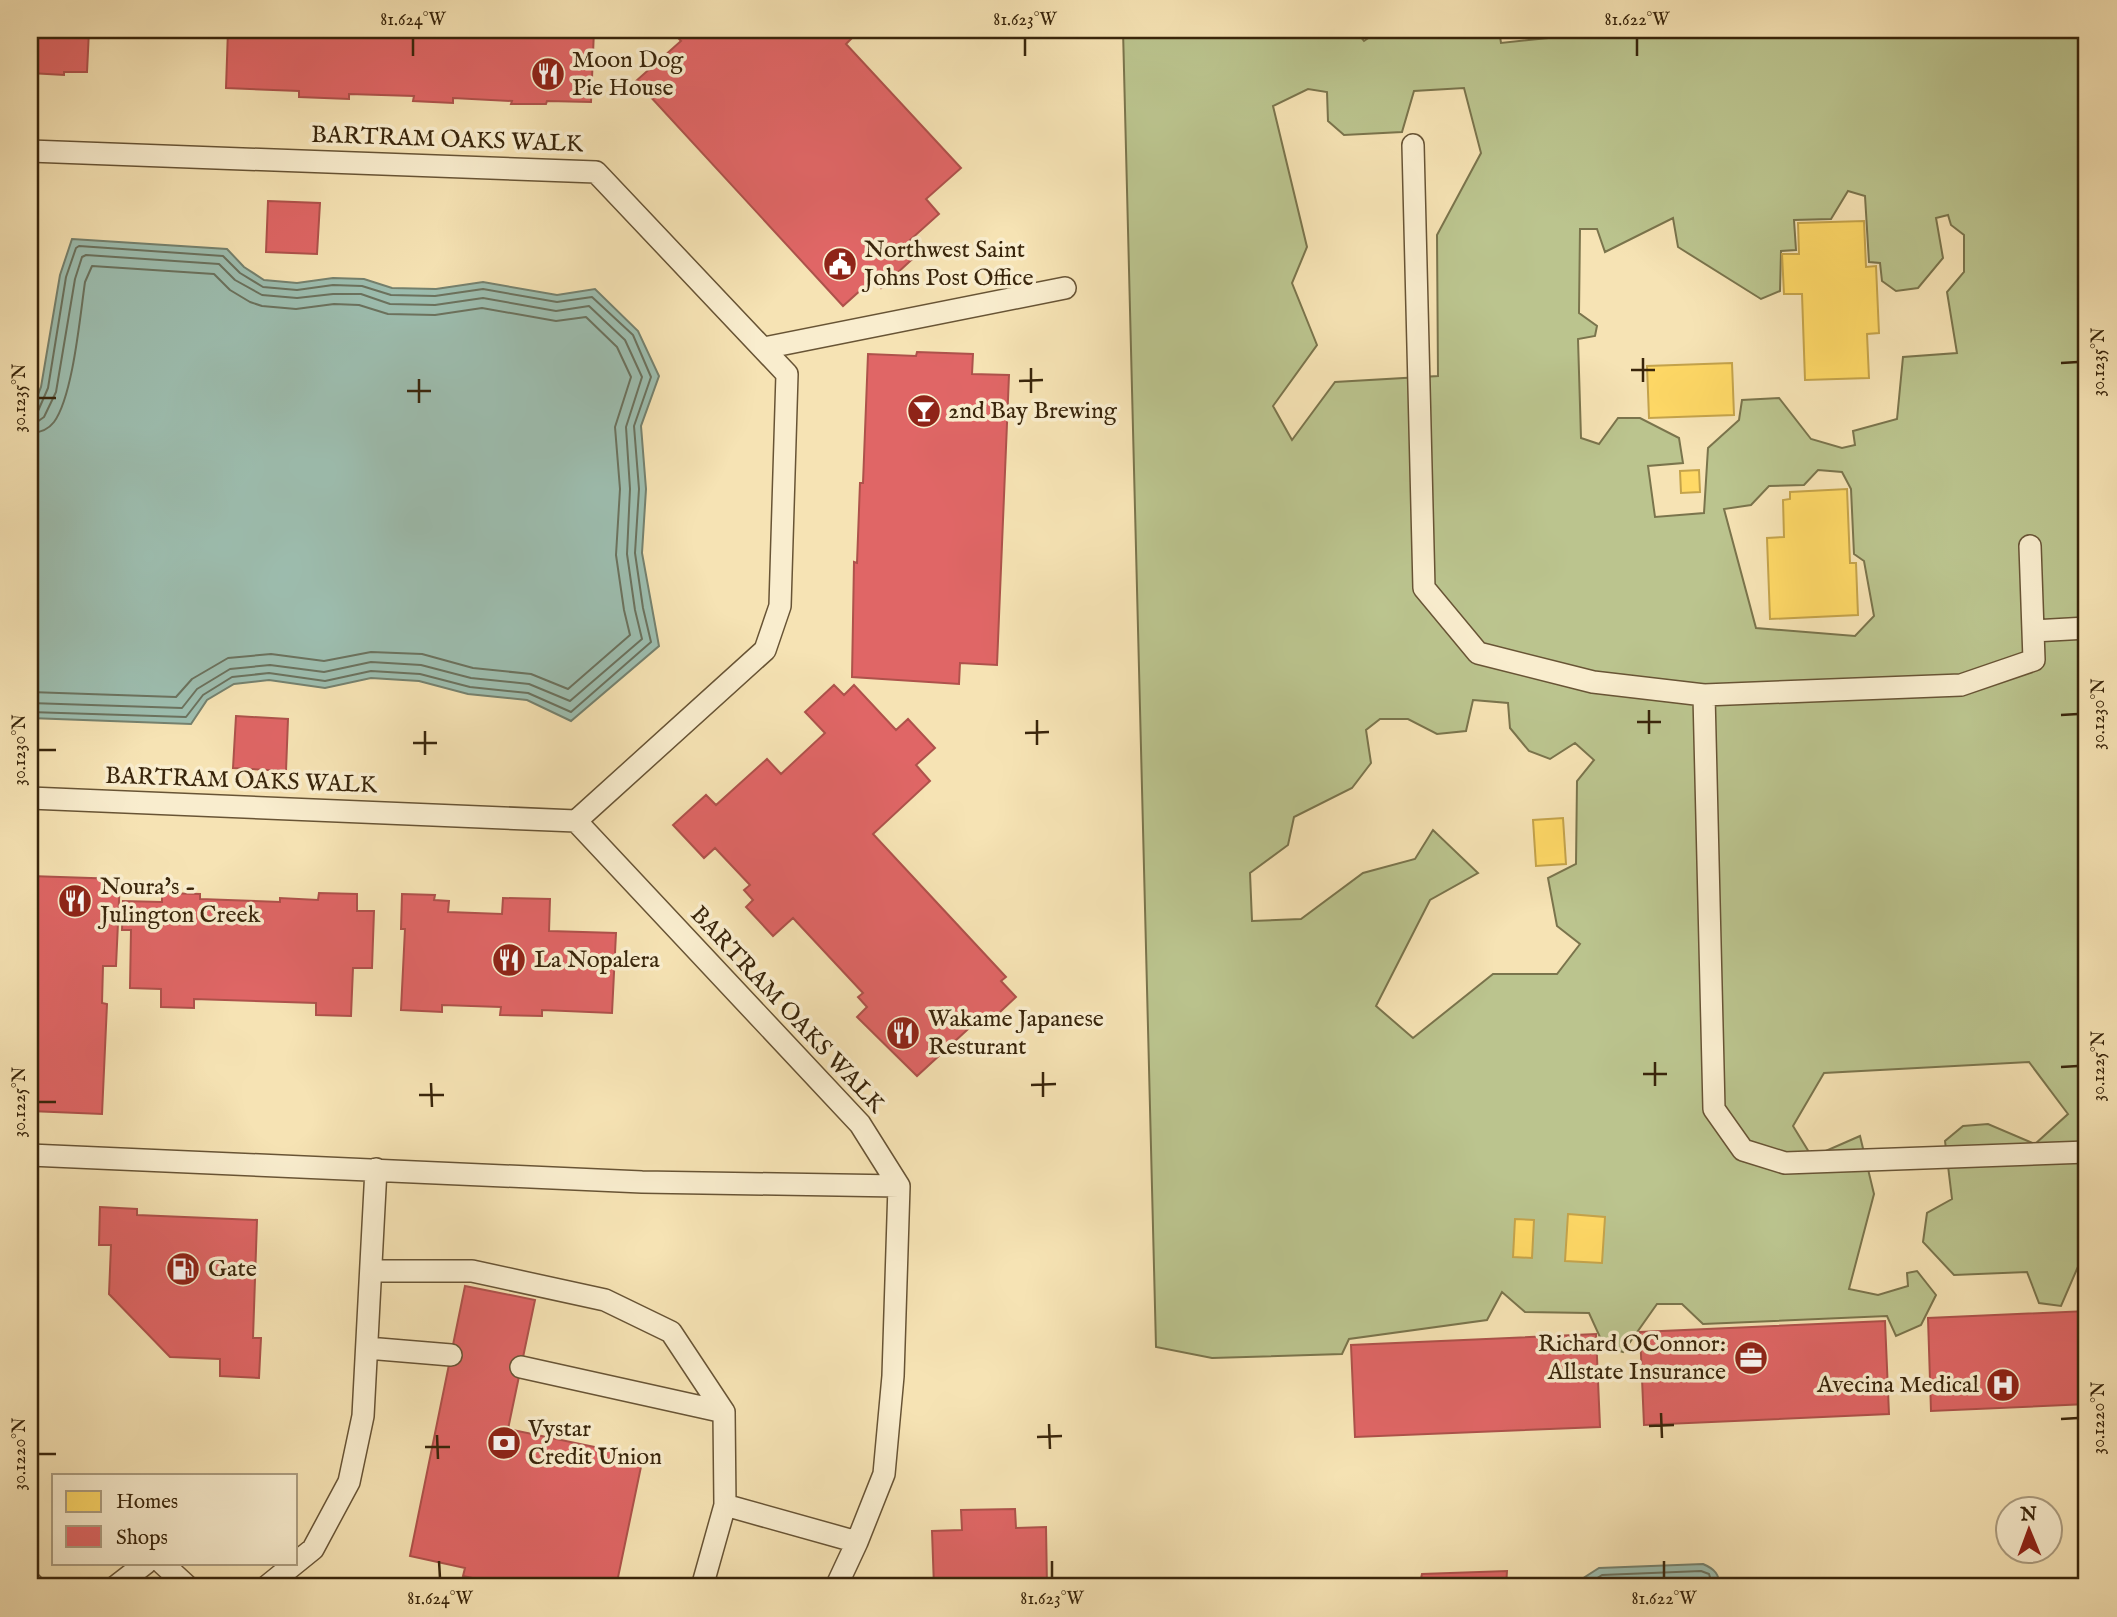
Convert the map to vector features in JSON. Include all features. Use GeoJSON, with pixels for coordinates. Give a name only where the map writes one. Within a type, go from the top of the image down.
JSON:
{"type":"FeatureCollection","features":[{"type":"Feature","properties":{"kind":"lane"},"geometry":{"type":"LineString","coordinates":[[1412,145],[1424,588],[1478,653],[1593,682],[1704,695],[1961,685],[2034,660],[2030,546]]}},
{"type":"Feature","properties":{"kind":"lane","name":"BARTRAM OAKS WALK"},"geometry":{"type":"LineString","coordinates":[[30,151],[596,172],[787,374],[780,606],[765,650],[576,821]]}},
{"type":"Feature","properties":{"kind":"lane"},"geometry":{"type":"LineString","coordinates":[[764,348],[1065,288]]}},
{"type":"Feature","properties":{"kind":"lane"},"geometry":{"type":"LineString","coordinates":[[2033,631],[2087,628]]}},
{"type":"Feature","properties":{"kind":"lane"},"geometry":{"type":"LineString","coordinates":[[1704,695],[1714,1109],[1743,1150],[1785,1163],[2087,1152]]}},
{"type":"Feature","properties":{"kind":"lane","name":"BARTRAM OAKS WALK"},"geometry":{"type":"LineString","coordinates":[[30,798],[576,821],[860,1124],[899,1186]]}},
{"type":"Feature","properties":{"kind":"lane"},"geometry":{"type":"LineString","coordinates":[[30,1155],[642,1182],[899,1186],[893,1376],[884,1474],[836,1587]]}},
{"type":"Feature","properties":{"kind":"lane"},"geometry":{"type":"LineString","coordinates":[[298,1561],[313,1549],[349,1482],[363,1416],[376,1169]]}},
{"type":"Feature","properties":{"kind":"lane"},"geometry":{"type":"LineString","coordinates":[[372,1271],[472,1271],[605,1300],[671,1332],[724,1412],[725,1505],[702,1587]]}},
{"type":"Feature","properties":{"kind":"lane"},"geometry":{"type":"LineString","coordinates":[[367,1348],[451,1355]]}},
{"type":"Feature","properties":{"kind":"lane"},"geometry":{"type":"LineString","coordinates":[[521,1367],[724,1412]]}},
{"type":"Feature","properties":{"kind":"lane"},"geometry":{"type":"LineString","coordinates":[[725,1505],[857,1542]]}},
{"type":"Feature","properties":{"kind":"lane"},"geometry":{"type":"LineString","coordinates":[[115,1587],[145,1564]]}},
{"type":"Feature","properties":{"kind":"lane"},"geometry":{"type":"LineString","coordinates":[[163,1564],[188,1587]]}},
{"type":"Feature","properties":{"kind":"lane"},"geometry":{"type":"LineString","coordinates":[[266,1587],[294,1564]]}},
{"type":"Feature","properties":{"kind":"lane"},"geometry":{"type":"LineString","coordinates":[[30,1582],[35,1587]]}},
{"type":"Feature","properties":{"kind":"green space"},"geometry":{"type":"Polygon","coordinates":[[[1123,30],[1355,30],[1364,41],[1380,30],[1499,30],[1501,43],[1548,38],[1557,30],[2087,30],[2087,1261],[2080,1262],[2061,1306],[2039,1303],[2027,1272],[1954,1275],[1923,1242],[1927,1213],[1952,1199],[1945,1141],[1963,1126],[1988,1124],[2035,1144],[2068,1114],[2029,1062],[1824,1073],[1793,1126],[1812,1157],[1860,1136],[1874,1194],[1849,1289],[1878,1295],[1908,1286],[1907,1273],[1917,1271],[1936,1295],[1921,1325],[1896,1336],[1887,1316],[1703,1324],[1682,1304],[1657,1304],[1623,1352],[1604,1346],[1589,1313],[1525,1312],[1502,1292],[1487,1320],[1349,1339],[1342,1354],[1212,1358],[1156,1347],[1123,30]],[[1464,88],[1414,91],[1402,132],[1344,135],[1328,121],[1327,92],[1308,89],[1273,106],[1307,247],[1292,283],[1317,345],[1273,406],[1292,440],[1335,382],[1438,376],[1437,235],[1481,153],[1464,88]],[[1848,191],[1831,219],[1794,220],[1796,250],[1781,251],[1780,291],[1761,299],[1678,247],[1673,218],[1605,252],[1597,229],[1580,229],[1579,313],[1597,326],[1595,336],[1578,339],[1581,438],[1599,444],[1618,418],[1640,418],[1679,438],[1683,463],[1648,466],[1655,517],[1704,513],[1708,448],[1739,420],[1742,400],[1779,398],[1811,439],[1842,448],[1855,445],[1853,431],[1897,419],[1903,357],[1957,353],[1947,292],[1964,272],[1964,235],[1951,225],[1948,215],[1936,218],[1943,258],[1918,288],[1896,291],[1882,281],[1880,263],[1869,262],[1865,196],[1848,191]],[[1818,470],[1804,485],[1769,486],[1751,505],[1724,509],[1756,628],[1855,636],[1874,616],[1864,561],[1854,554],[1851,489],[1842,472],[1818,470]],[[1473,700],[1466,731],[1437,734],[1408,719],[1380,719],[1366,730],[1371,763],[1352,788],[1294,817],[1288,845],[1250,873],[1252,921],[1301,919],[1363,873],[1415,859],[1433,830],[1478,873],[1430,900],[1376,1006],[1413,1038],[1493,974],[1557,974],[1580,944],[1557,926],[1548,878],[1576,864],[1577,781],[1594,760],[1575,743],[1550,759],[1529,751],[1510,728],[1508,703],[1473,700]]]}},
{"type":"Feature","properties":{"kind":"water"},"geometry":{"type":"Polygon","coordinates":[[[72,239],[227,249],[244,267],[264,280],[297,283],[333,278],[364,279],[392,288],[436,289],[483,282],[557,295],[595,289],[638,331],[659,376],[641,426],[646,489],[642,553],[659,646],[571,721],[527,700],[468,694],[419,681],[371,678],[325,688],[269,680],[234,684],[207,700],[191,724],[30,718],[30,414],[41,387],[60,275],[72,239]]]}},
{"type":"Feature","properties":{"kind":"water"},"geometry":{"type":"Polygon","coordinates":[[[1703,1564],[1716,1573],[1720,1587],[1576,1587],[1577,1582],[1599,1568],[1703,1564]]]}},
{"type":"Feature","properties":{"kind":"building: Homes"},"geometry":{"type":"Polygon","coordinates":[[[1864,221],[1866,267],[1876,266],[1879,333],[1867,334],[1869,378],[1805,380],[1802,294],[1784,294],[1782,254],[1799,254],[1798,223],[1864,221]]]}},
{"type":"Feature","properties":{"kind":"building: Homes"},"geometry":{"type":"Polygon","coordinates":[[[1732,363],[1734,415],[1649,418],[1647,366],[1732,363]]]}},
{"type":"Feature","properties":{"kind":"building: Homes"},"geometry":{"type":"Polygon","coordinates":[[[1699,470],[1700,492],[1681,493],[1680,471],[1699,470]]]}},
{"type":"Feature","properties":{"kind":"building: Homes"},"geometry":{"type":"Polygon","coordinates":[[[1847,489],[1850,563],[1856,563],[1858,615],[1770,619],[1767,538],[1784,537],[1783,500],[1790,499],[1790,492],[1847,489]]]}},
{"type":"Feature","properties":{"kind":"building: Homes"},"geometry":{"type":"Polygon","coordinates":[[[1563,818],[1566,864],[1536,866],[1533,820],[1563,818]]]}},
{"type":"Feature","properties":{"kind":"building: Homes"},"geometry":{"type":"Polygon","coordinates":[[[1568,1214],[1605,1217],[1602,1263],[1565,1261],[1568,1214]]]}},
{"type":"Feature","properties":{"kind":"building: Homes"},"geometry":{"type":"Polygon","coordinates":[[[1515,1219],[1534,1220],[1532,1258],[1513,1257],[1515,1219]]]}},
{"type":"Feature","properties":{"kind":"building: Shops"},"geometry":{"type":"Polygon","coordinates":[[[30,30],[89,30],[87,72],[64,72],[64,75],[30,73],[30,30]]]}},
{"type":"Feature","properties":{"kind":"building: Shops"},"geometry":{"type":"Polygon","coordinates":[[[228,30],[594,30],[591,102],[511,104],[512,101],[453,98],[453,103],[413,101],[414,96],[349,94],[349,99],[299,97],[299,91],[226,88],[228,30]]]}},
{"type":"Feature","properties":{"kind":"building: Shops"},"geometry":{"type":"Polygon","coordinates":[[[671,30],[850,30],[855,35],[846,44],[961,168],[926,199],[939,214],[910,240],[921,251],[881,288],[873,279],[843,306],[636,81],[681,41],[671,30]]]}},
{"type":"Feature","properties":{"kind":"building: Shops"},"geometry":{"type":"Polygon","coordinates":[[[268,201],[320,203],[317,254],[266,252],[268,201]]]}},
{"type":"Feature","properties":{"kind":"building: Shops"},"geometry":{"type":"Polygon","coordinates":[[[917,352],[973,354],[972,374],[1009,375],[997,665],[960,663],[959,684],[852,677],[854,562],[857,563],[860,483],[863,483],[868,354],[916,356],[917,352]]]}},
{"type":"Feature","properties":{"kind":"building: Shops"},"geometry":{"type":"Polygon","coordinates":[[[834,685],[844,695],[854,685],[896,730],[908,719],[935,748],[916,765],[930,781],[873,834],[1006,977],[1001,981],[1016,997],[985,1026],[979,1019],[917,1076],[857,1017],[867,1007],[858,997],[863,993],[793,918],[773,936],[746,907],[753,900],[744,890],[750,885],[715,848],[704,858],[673,825],[706,795],[716,805],[767,759],[781,774],[825,733],[805,712],[834,685]]]}},
{"type":"Feature","properties":{"kind":"building: Shops"},"geometry":{"type":"Polygon","coordinates":[[[236,716],[288,719],[286,771],[233,768],[236,716]]]}},
{"type":"Feature","properties":{"kind":"building: Shops"},"geometry":{"type":"Polygon","coordinates":[[[30,876],[120,879],[116,966],[103,966],[102,1003],[107,1004],[102,1114],[30,1111],[30,876]]]}},
{"type":"Feature","properties":{"kind":"building: Shops"},"geometry":{"type":"Polygon","coordinates":[[[162,893],[200,894],[200,899],[280,902],[280,898],[318,900],[319,893],[357,894],[357,911],[374,911],[372,968],[353,968],[351,1016],[316,1015],[316,1003],[194,999],[194,1008],[161,1007],[161,989],[130,988],[131,930],[122,930],[123,901],[162,902],[162,893]]]}},
{"type":"Feature","properties":{"kind":"building: Shops","name":"La Nopalera"},"geometry":{"type":"Polygon","coordinates":[[[402,894],[435,895],[434,900],[449,901],[448,912],[502,914],[503,898],[550,899],[549,931],[616,933],[612,1013],[542,1010],[542,1016],[500,1015],[501,1007],[442,1005],[442,1012],[401,1010],[405,929],[401,929],[402,894]]]}},
{"type":"Feature","properties":{"kind":"building: Shops","name":"Gate"},"geometry":{"type":"Polygon","coordinates":[[[100,1207],[137,1209],[137,1215],[257,1220],[253,1338],[261,1338],[259,1378],[220,1376],[220,1359],[170,1357],[109,1294],[111,1245],[99,1245],[100,1207]]]}},
{"type":"Feature","properties":{"kind":"building: Shops","name":"Vystar Credit Union"},"geometry":{"type":"Polygon","coordinates":[[[465,1286],[535,1300],[508,1429],[643,1457],[616,1587],[516,1587],[463,1576],[465,1568],[410,1556],[465,1286]]]}},
{"type":"Feature","properties":{"kind":"building: Shops"},"geometry":{"type":"Polygon","coordinates":[[[2087,1311],[2087,1404],[1931,1411],[1928,1318],[2087,1311]]]}},
{"type":"Feature","properties":{"kind":"building: Shops"},"geometry":{"type":"Polygon","coordinates":[[[1885,1321],[1889,1414],[1644,1425],[1640,1332],[1885,1321]]]}},
{"type":"Feature","properties":{"kind":"building: Shops"},"geometry":{"type":"Polygon","coordinates":[[[1596,1334],[1600,1427],[1355,1437],[1351,1345],[1596,1334]]]}},
{"type":"Feature","properties":{"kind":"building: Shops"},"geometry":{"type":"Polygon","coordinates":[[[1015,1509],[1016,1528],[1046,1527],[1047,1587],[934,1587],[932,1531],[962,1530],[961,1510],[1015,1509]]]}},
{"type":"Feature","properties":{"kind":"building: Shops"},"geometry":{"type":"Polygon","coordinates":[[[1507,1571],[1506,1587],[1419,1587],[1422,1574],[1507,1571]]]}},
{"type":"Feature","properties":{"kind":"place","name":"Moon Dog Pie House"},"geometry":{"type":"Point","coordinates":[548,74]}},
{"type":"Feature","properties":{"kind":"place","name":"Northwest Saint Johns Post Office"},"geometry":{"type":"Point","coordinates":[840,264]}},
{"type":"Feature","properties":{"kind":"place","name":"2nd Bay Brewing"},"geometry":{"type":"Point","coordinates":[924,411]}},
{"type":"Feature","properties":{"kind":"place","name":"Noura's - Julington Creek"},"geometry":{"type":"Point","coordinates":[75,901]}},
{"type":"Feature","properties":{"kind":"place","name":"La Nopalera"},"geometry":{"type":"Point","coordinates":[509,960]}},
{"type":"Feature","properties":{"kind":"place","name":"Wakame Japanese Resturant"},"geometry":{"type":"Point","coordinates":[903,1033]}},
{"type":"Feature","properties":{"kind":"place","name":"Gate"},"geometry":{"type":"Point","coordinates":[183,1269]}},
{"type":"Feature","properties":{"kind":"place","name":"Richard OConnor: Allstate Insurance"},"geometry":{"type":"Point","coordinates":[1751,1358]}},
{"type":"Feature","properties":{"kind":"place","name":"Avecina Medical"},"geometry":{"type":"Point","coordinates":[2003,1385]}},
{"type":"Feature","properties":{"kind":"place","name":"Vystar Credit Union"},"geometry":{"type":"Point","coordinates":[504,1443]}}]}
